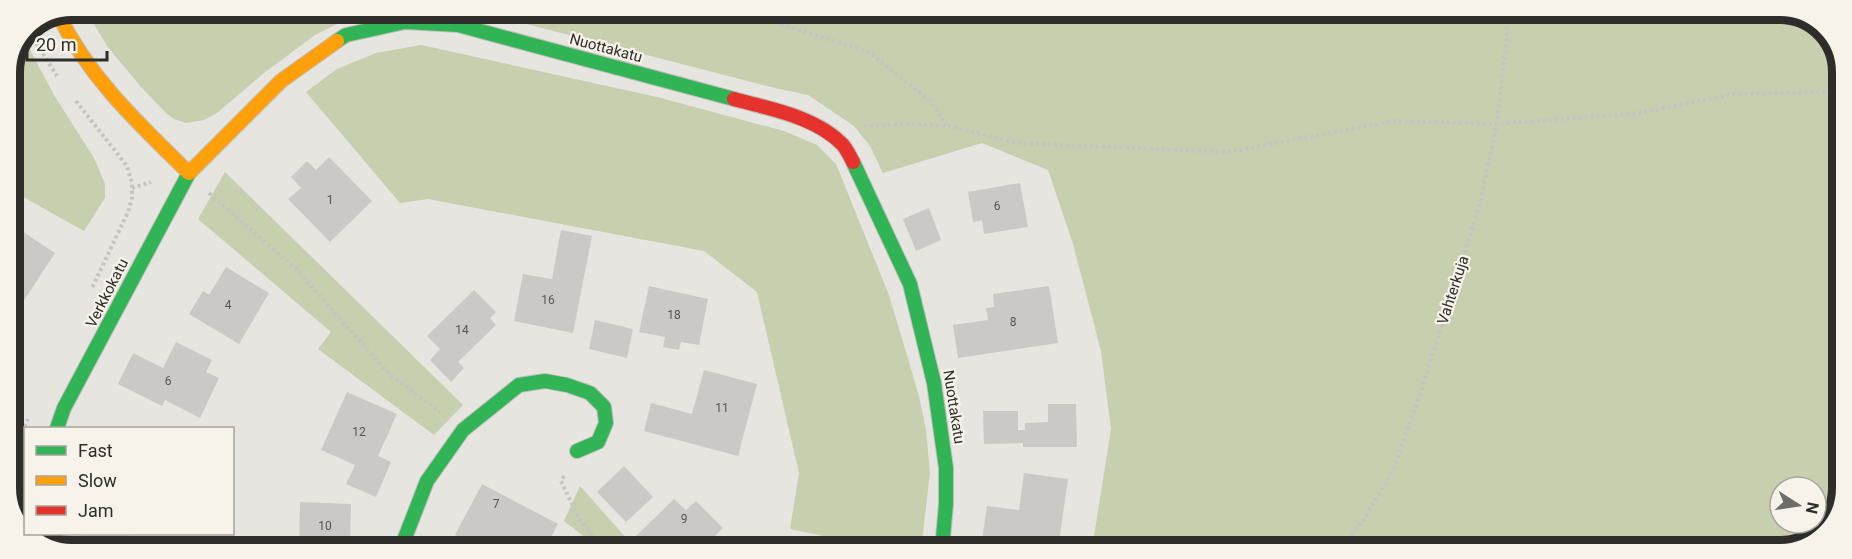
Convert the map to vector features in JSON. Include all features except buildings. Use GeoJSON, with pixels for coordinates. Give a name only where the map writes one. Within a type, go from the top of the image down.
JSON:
{"type":"FeatureCollection","features":[{"type":"Feature","properties":{"kind":"street"},"geometry":{"type":"LineString","coordinates":[[61,20],[87,64],[122,105],[189,173]]}},
{"type":"Feature","properties":{"kind":"street","name":"Nuottakatu"},"geometry":{"type":"LineString","coordinates":[[189,173],[281,81],[346,35],[405,22],[458,25],[752,104],[822,128],[844,146],[860,173],[910,284],[934,383],[946,468],[943,540]]}},
{"type":"Feature","properties":{"kind":"street","name":"Verkkokatu"},"geometry":{"type":"LineString","coordinates":[[58,427],[64,408],[189,173]]}},
{"type":"Feature","properties":{"kind":"street"},"geometry":{"type":"LineString","coordinates":[[404,540],[427,481],[463,430],[519,385],[545,381],[567,385],[590,393],[604,407],[606,423],[598,442],[578,451]]}},
{"type":"Feature","properties":{"kind":"path"},"geometry":{"type":"LineString","coordinates":[[767,20],[869,52],[930,101],[948,126]]}},
{"type":"Feature","properties":{"kind":"path","name":"Vahterkuja"},"geometry":{"type":"LineString","coordinates":[[1347,540],[1363,521],[1393,470],[1420,394],[1479,207],[1497,124],[1508,35],[1507,20]]}},
{"type":"Feature","properties":{"kind":"path"},"geometry":{"type":"LineString","coordinates":[[33,38],[63,85]]}},
{"type":"Feature","properties":{"kind":"path"},"geometry":{"type":"LineString","coordinates":[[822,128],[908,124],[948,126],[1018,143],[1229,152],[1394,121],[1497,124],[1640,113],[1733,94],[1832,92]]}},
{"type":"Feature","properties":{"kind":"path"},"geometry":{"type":"LineString","coordinates":[[70,93],[127,166],[132,183],[132,198],[128,212],[87,298]]}},
{"type":"Feature","properties":{"kind":"path"},"geometry":{"type":"LineString","coordinates":[[189,173],[296,269],[390,375],[463,430]]}},
{"type":"Feature","properties":{"kind":"path"},"geometry":{"type":"LineString","coordinates":[[25,427],[30,416]]}},
{"type":"Feature","properties":{"kind":"path"},"geometry":{"type":"LineString","coordinates":[[578,451],[561,481],[579,519],[596,540]]}},
{"type":"Feature","properties":{"kind":"green space"},"geometry":{"type":"Polygon","coordinates":[[[92,20],[345,20],[315,35],[264,73],[217,113],[204,120],[186,123],[166,113],[107,46],[92,20]]]}},
{"type":"Feature","properties":{"kind":"green space"},"geometry":{"type":"Polygon","coordinates":[[[511,20],[1780,20],[1800,23],[1820,37],[1829,52],[1832,68],[1831,501],[1828,508],[1828,475],[1768,475],[1768,535],[1802,535],[1780,540],[1093,540],[1111,429],[1101,351],[1073,244],[1048,170],[982,143],[883,173],[870,146],[854,126],[808,95],[511,20]]]}},
{"type":"Feature","properties":{"kind":"green space"},"geometry":{"type":"Polygon","coordinates":[[[27,45],[54,95],[94,158],[105,184],[105,198],[84,231],[20,195],[20,61],[27,45]]]}},
{"type":"Feature","properties":{"kind":"green space"},"geometry":{"type":"Polygon","coordinates":[[[421,45],[657,97],[784,131],[817,145],[836,164],[889,295],[919,396],[926,430],[930,473],[922,540],[841,540],[790,529],[799,473],[757,292],[704,251],[428,199],[400,203],[306,92],[337,69],[376,53],[421,45]]]}},
{"type":"Feature","properties":{"kind":"green space"},"geometry":{"type":"Polygon","coordinates":[[[225,172],[463,405],[434,435],[318,349],[331,332],[198,219],[225,172]]]}},
{"type":"Feature","properties":{"kind":"green space"},"geometry":{"type":"Polygon","coordinates":[[[580,486],[628,540],[589,540],[564,521],[580,486]]]}},
{"type":"Feature","properties":{"kind":"traffic: fast"},"geometry":{"type":"LineString","coordinates":[[337,41],[346,35],[405,22],[458,25],[734,99]]}},
{"type":"Feature","properties":{"kind":"traffic: fast"},"geometry":{"type":"LineString","coordinates":[[853,162],[910,284],[934,383],[946,468],[943,540]]}},
{"type":"Feature","properties":{"kind":"traffic: fast"},"geometry":{"type":"LineString","coordinates":[[57,427],[64,408],[189,173]]}},
{"type":"Feature","properties":{"kind":"traffic: fast"},"geometry":{"type":"LineString","coordinates":[[404,540],[427,481],[463,430],[519,385],[545,381],[567,385],[590,393],[604,407],[606,423],[598,442],[577,451]]}},
{"type":"Feature","properties":{"kind":"traffic: slow"},"geometry":{"type":"LineString","coordinates":[[61,20],[100,80],[189,173],[281,81],[337,41]]}},
{"type":"Feature","properties":{"kind":"traffic: jam"},"geometry":{"type":"LineString","coordinates":[[734,99],[792,115],[820,127],[843,145],[853,162]]}}]}
